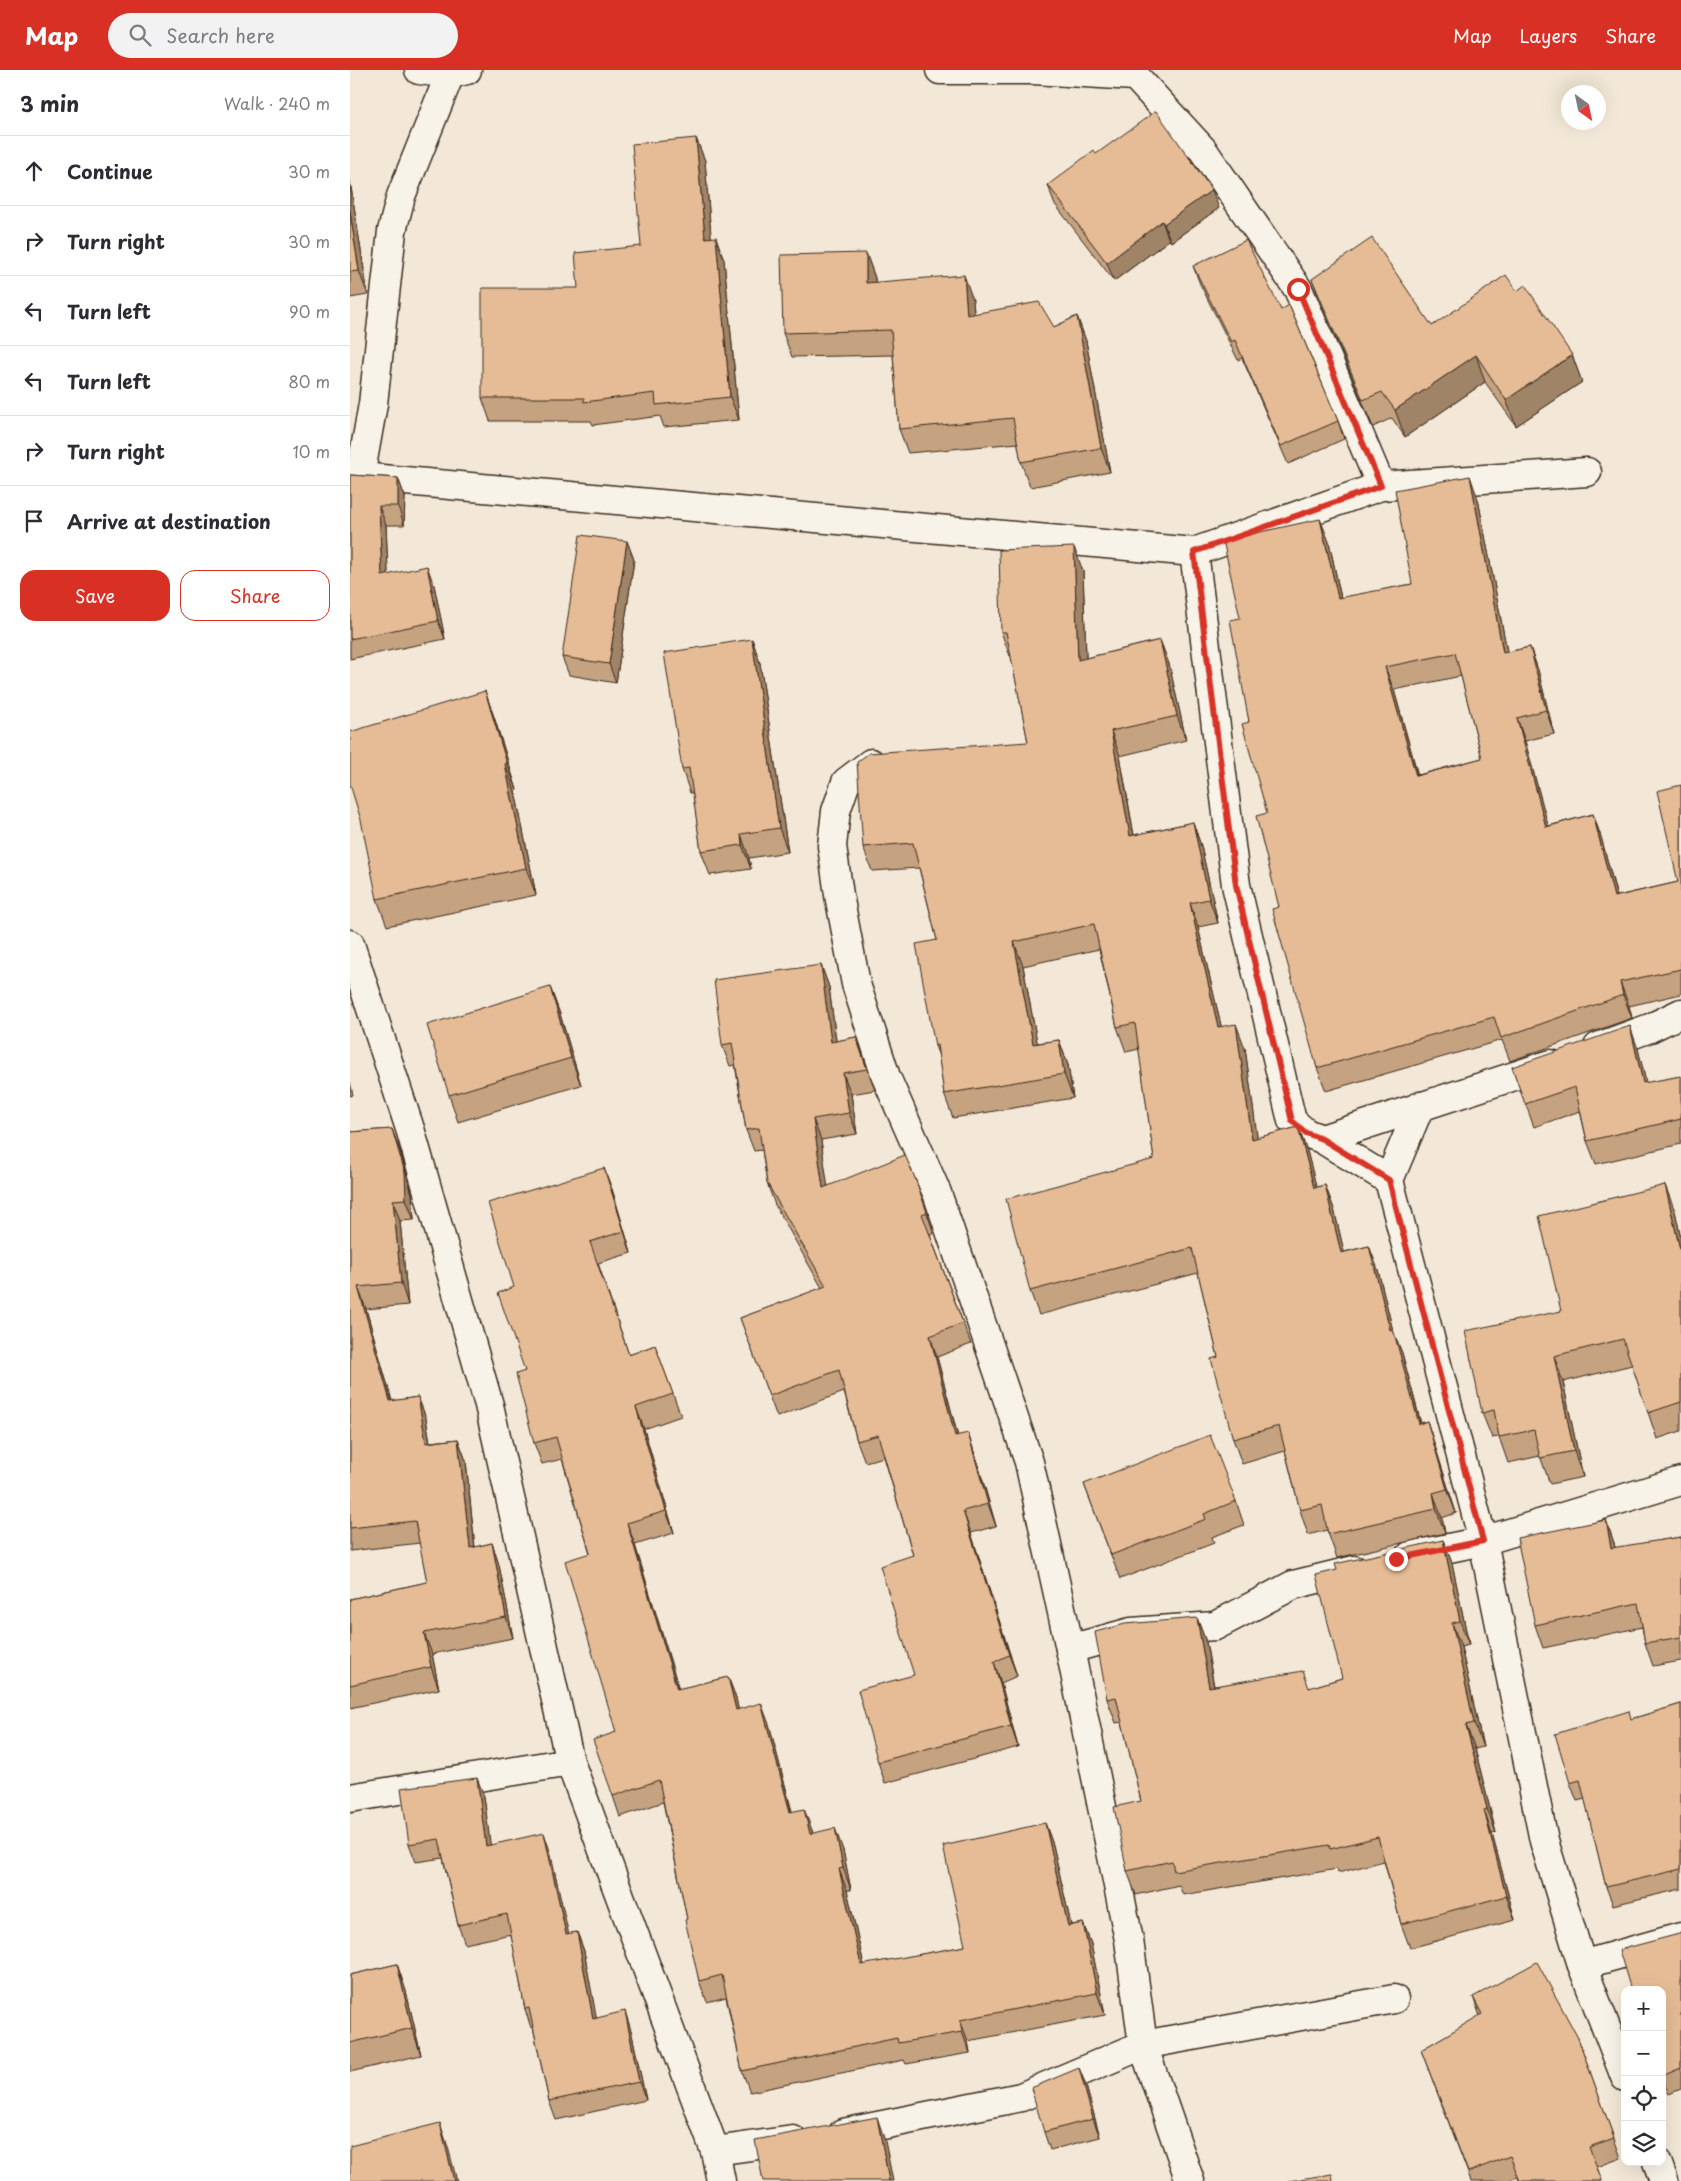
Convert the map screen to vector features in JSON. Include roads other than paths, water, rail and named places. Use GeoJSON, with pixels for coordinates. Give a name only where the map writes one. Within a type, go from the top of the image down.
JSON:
{"type":"FeatureCollection","features":[{"type":"Feature","properties":{"kind":"street"},"geometry":{"type":"LineString","coordinates":[[419,70],[458,72],[401,196],[392,231],[373,404],[355,478],[1194,552],[1381,486],[1587,472]]}},
{"type":"Feature","properties":{"kind":"street"},"geometry":{"type":"LineString","coordinates":[[940,70],[1033,70],[1135,76],[1203,150],[1298,289],[1381,486]]}},
{"type":"Feature","properties":{"kind":"street"},"geometry":{"type":"LineString","coordinates":[[1194,552],[1236,885],[1292,1121],[1306,1133],[1322,1139],[1389,1180]]}},
{"type":"Feature","properties":{"kind":"street"},"geometry":{"type":"LineString","coordinates":[[871,763],[846,782],[836,811],[832,846],[856,984],[886,1076],[936,1193],[1029,1462],[1070,1649],[1129,1940],[1143,2045],[1190,2181]]}},
{"type":"Feature","properties":{"kind":"street"},"geometry":{"type":"LineString","coordinates":[[350,944],[398,1134],[488,1405],[570,1762],[715,2151],[721,2181]]}},
{"type":"Feature","properties":{"kind":"street"},"geometry":{"type":"LineString","coordinates":[[1322,1139],[1586,1052],[1650,1028],[1681,1013]]}},
{"type":"Feature","properties":{"kind":"street"},"geometry":{"type":"LineString","coordinates":[[1420,1106],[1389,1180],[1483,1541],[1544,1841],[1582,1965],[1625,2076]]}},
{"type":"Feature","properties":{"kind":"street"},"geometry":{"type":"LineString","coordinates":[[1070,1649],[1131,1632],[1215,1626],[1293,1585],[1382,1562],[1483,1541],[1681,1481]]}},
{"type":"Feature","properties":{"kind":"street"},"geometry":{"type":"LineString","coordinates":[[350,1798],[570,1762]]}},
{"type":"Feature","properties":{"kind":"street"},"geometry":{"type":"LineString","coordinates":[[1582,1965],[1681,1937]]}},
{"type":"Feature","properties":{"kind":"street"},"geometry":{"type":"LineString","coordinates":[[715,2151],[834,2135],[1021,2097],[1143,2045],[1394,1999]]}},
{"type":"Feature","properties":{"kind":"street"},"geometry":{"type":"LineString","coordinates":[[1658,2166],[1664,2181]]}}]}
